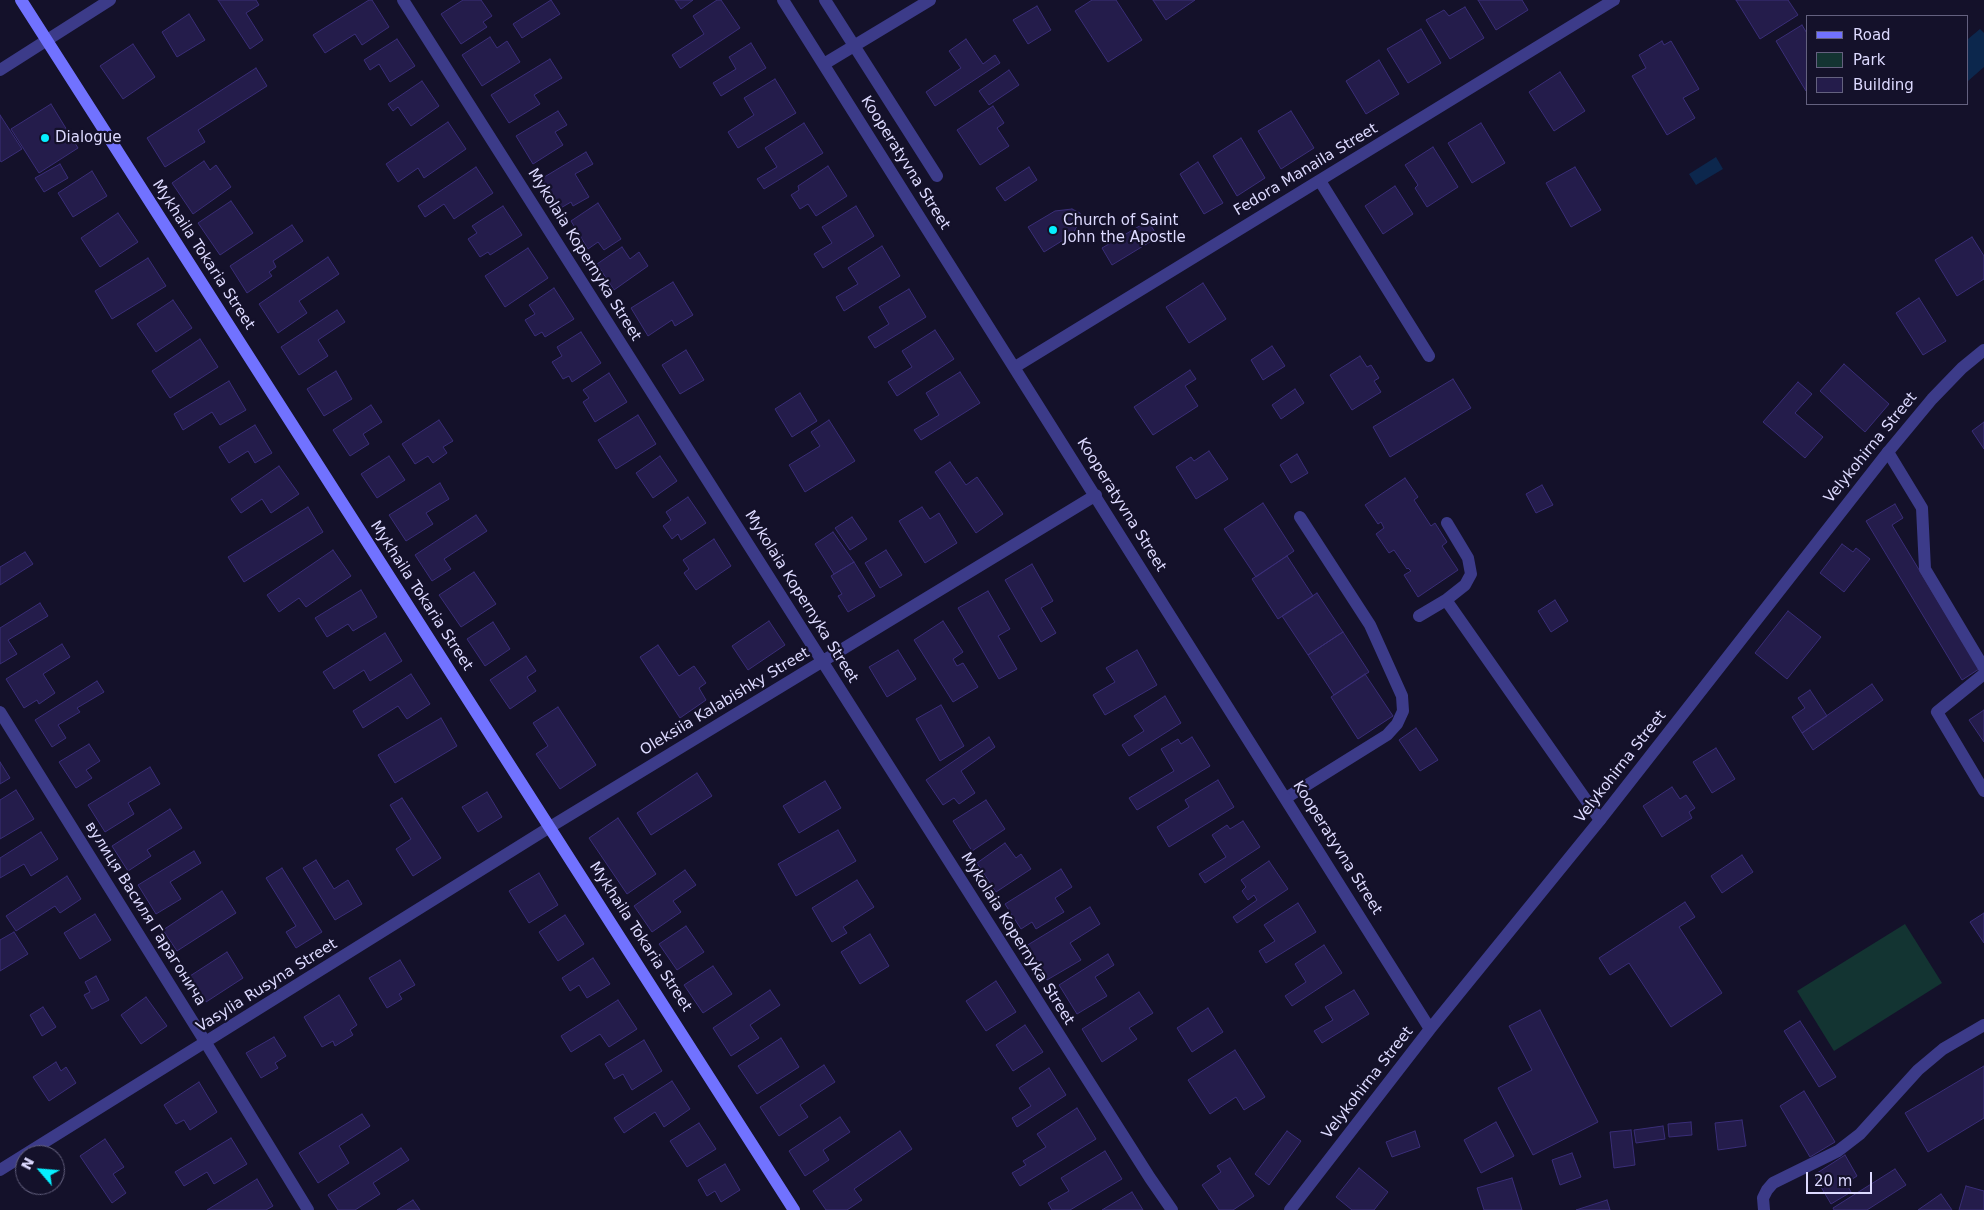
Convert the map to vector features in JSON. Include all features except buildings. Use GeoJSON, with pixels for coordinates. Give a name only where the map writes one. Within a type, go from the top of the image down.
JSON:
{"type":"FeatureCollection","features":[{"type":"Feature","properties":{"kind":"street","name":"Mykhaila Tokaria Street"},"geometry":{"type":"LineString","coordinates":[[21,0],[794,1210]]}},
{"type":"Feature","properties":{"kind":"street"},"geometry":{"type":"LineString","coordinates":[[0,70],[110,0]]}},
{"type":"Feature","properties":{"kind":"street","name":"Mykolaia Kopernyka Street"},"geometry":{"type":"LineString","coordinates":[[403,0],[1172,1210]]}},
{"type":"Feature","properties":{"kind":"street","name":"Kooperatyvna Street"},"geometry":{"type":"LineString","coordinates":[[783,0],[1430,1029]]}},
{"type":"Feature","properties":{"kind":"street","name":"Kooperatyvna Street"},"geometry":{"type":"LineString","coordinates":[[825,0],[937,176]]}},
{"type":"Feature","properties":{"kind":"street"},"geometry":{"type":"LineString","coordinates":[[824,64],[930,0]]}},
{"type":"Feature","properties":{"kind":"street","name":"Fedora Manaila Street"},"geometry":{"type":"LineString","coordinates":[[1015,367],[1614,0]]}},
{"type":"Feature","properties":{"kind":"street"},"geometry":{"type":"LineString","coordinates":[[1320,181],[1428,356]]}},
{"type":"Feature","properties":{"kind":"street","name":"Velykohirna Street"},"geometry":{"type":"LineString","coordinates":[[1290,1210],[1430,1029],[1600,820],[1888,452],[1932,398],[1962,368],[1984,350]]}},
{"type":"Feature","properties":{"kind":"street"},"geometry":{"type":"LineString","coordinates":[[1888,452],[1922,508],[1925,569],[1984,668]]}},
{"type":"Feature","properties":{"kind":"street","name":"Oleksiia Kalabishky Street"},"geometry":{"type":"LineString","coordinates":[[550,827],[1096,495]]}},
{"type":"Feature","properties":{"kind":"street"},"geometry":{"type":"LineString","coordinates":[[1286,798],[1387,735],[1397,724],[1403,711],[1402,696],[1370,625],[1300,517]]}},
{"type":"Feature","properties":{"kind":"street"},"geometry":{"type":"LineString","coordinates":[[1419,616],[1446,600],[1465,585],[1471,574],[1468,558],[1447,523]]}},
{"type":"Feature","properties":{"kind":"street"},"geometry":{"type":"LineString","coordinates":[[1446,600],[1600,820]]}},
{"type":"Feature","properties":{"kind":"street"},"geometry":{"type":"LineString","coordinates":[[1984,674],[1938,712],[1984,791]]}},
{"type":"Feature","properties":{"kind":"street","name":"вулиця Василя Гарагонича"},"geometry":{"type":"LineString","coordinates":[[0,712],[308,1210]]}},
{"type":"Feature","properties":{"kind":"street","name":"Vasylia Rusyna Street"},"geometry":{"type":"LineString","coordinates":[[0,1170],[550,827]]}},
{"type":"Feature","properties":{"kind":"street"},"geometry":{"type":"LineString","coordinates":[[1764,1210],[1763,1198],[1773,1183],[1838,1151],[1860,1134],[1918,1070],[1943,1049],[1984,1025]]}},
{"type":"Feature","properties":{"kind":"green space"},"geometry":{"type":"Polygon","coordinates":[[[1905,924],[1942,983],[1834,1051],[1797,991],[1905,924]]]}},
{"type":"Feature","properties":{"kind":"water"},"geometry":{"type":"Polygon","coordinates":[[[1980,29],[1984,33],[1984,67],[1969,80],[1969,38],[1980,29]]]}},
{"type":"Feature","properties":{"kind":"water"},"geometry":{"type":"Polygon","coordinates":[[[1716,157],[1723,169],[1696,185],[1689,174],[1716,157]]]}},
{"type":"Feature","properties":{"kind":"place","name":"Dialogue"},"geometry":{"type":"Point","coordinates":[45,138]}},
{"type":"Feature","properties":{"kind":"place","name":"Church of Saint John the Apostle"},"geometry":{"type":"Point","coordinates":[1053,230]}}]}
